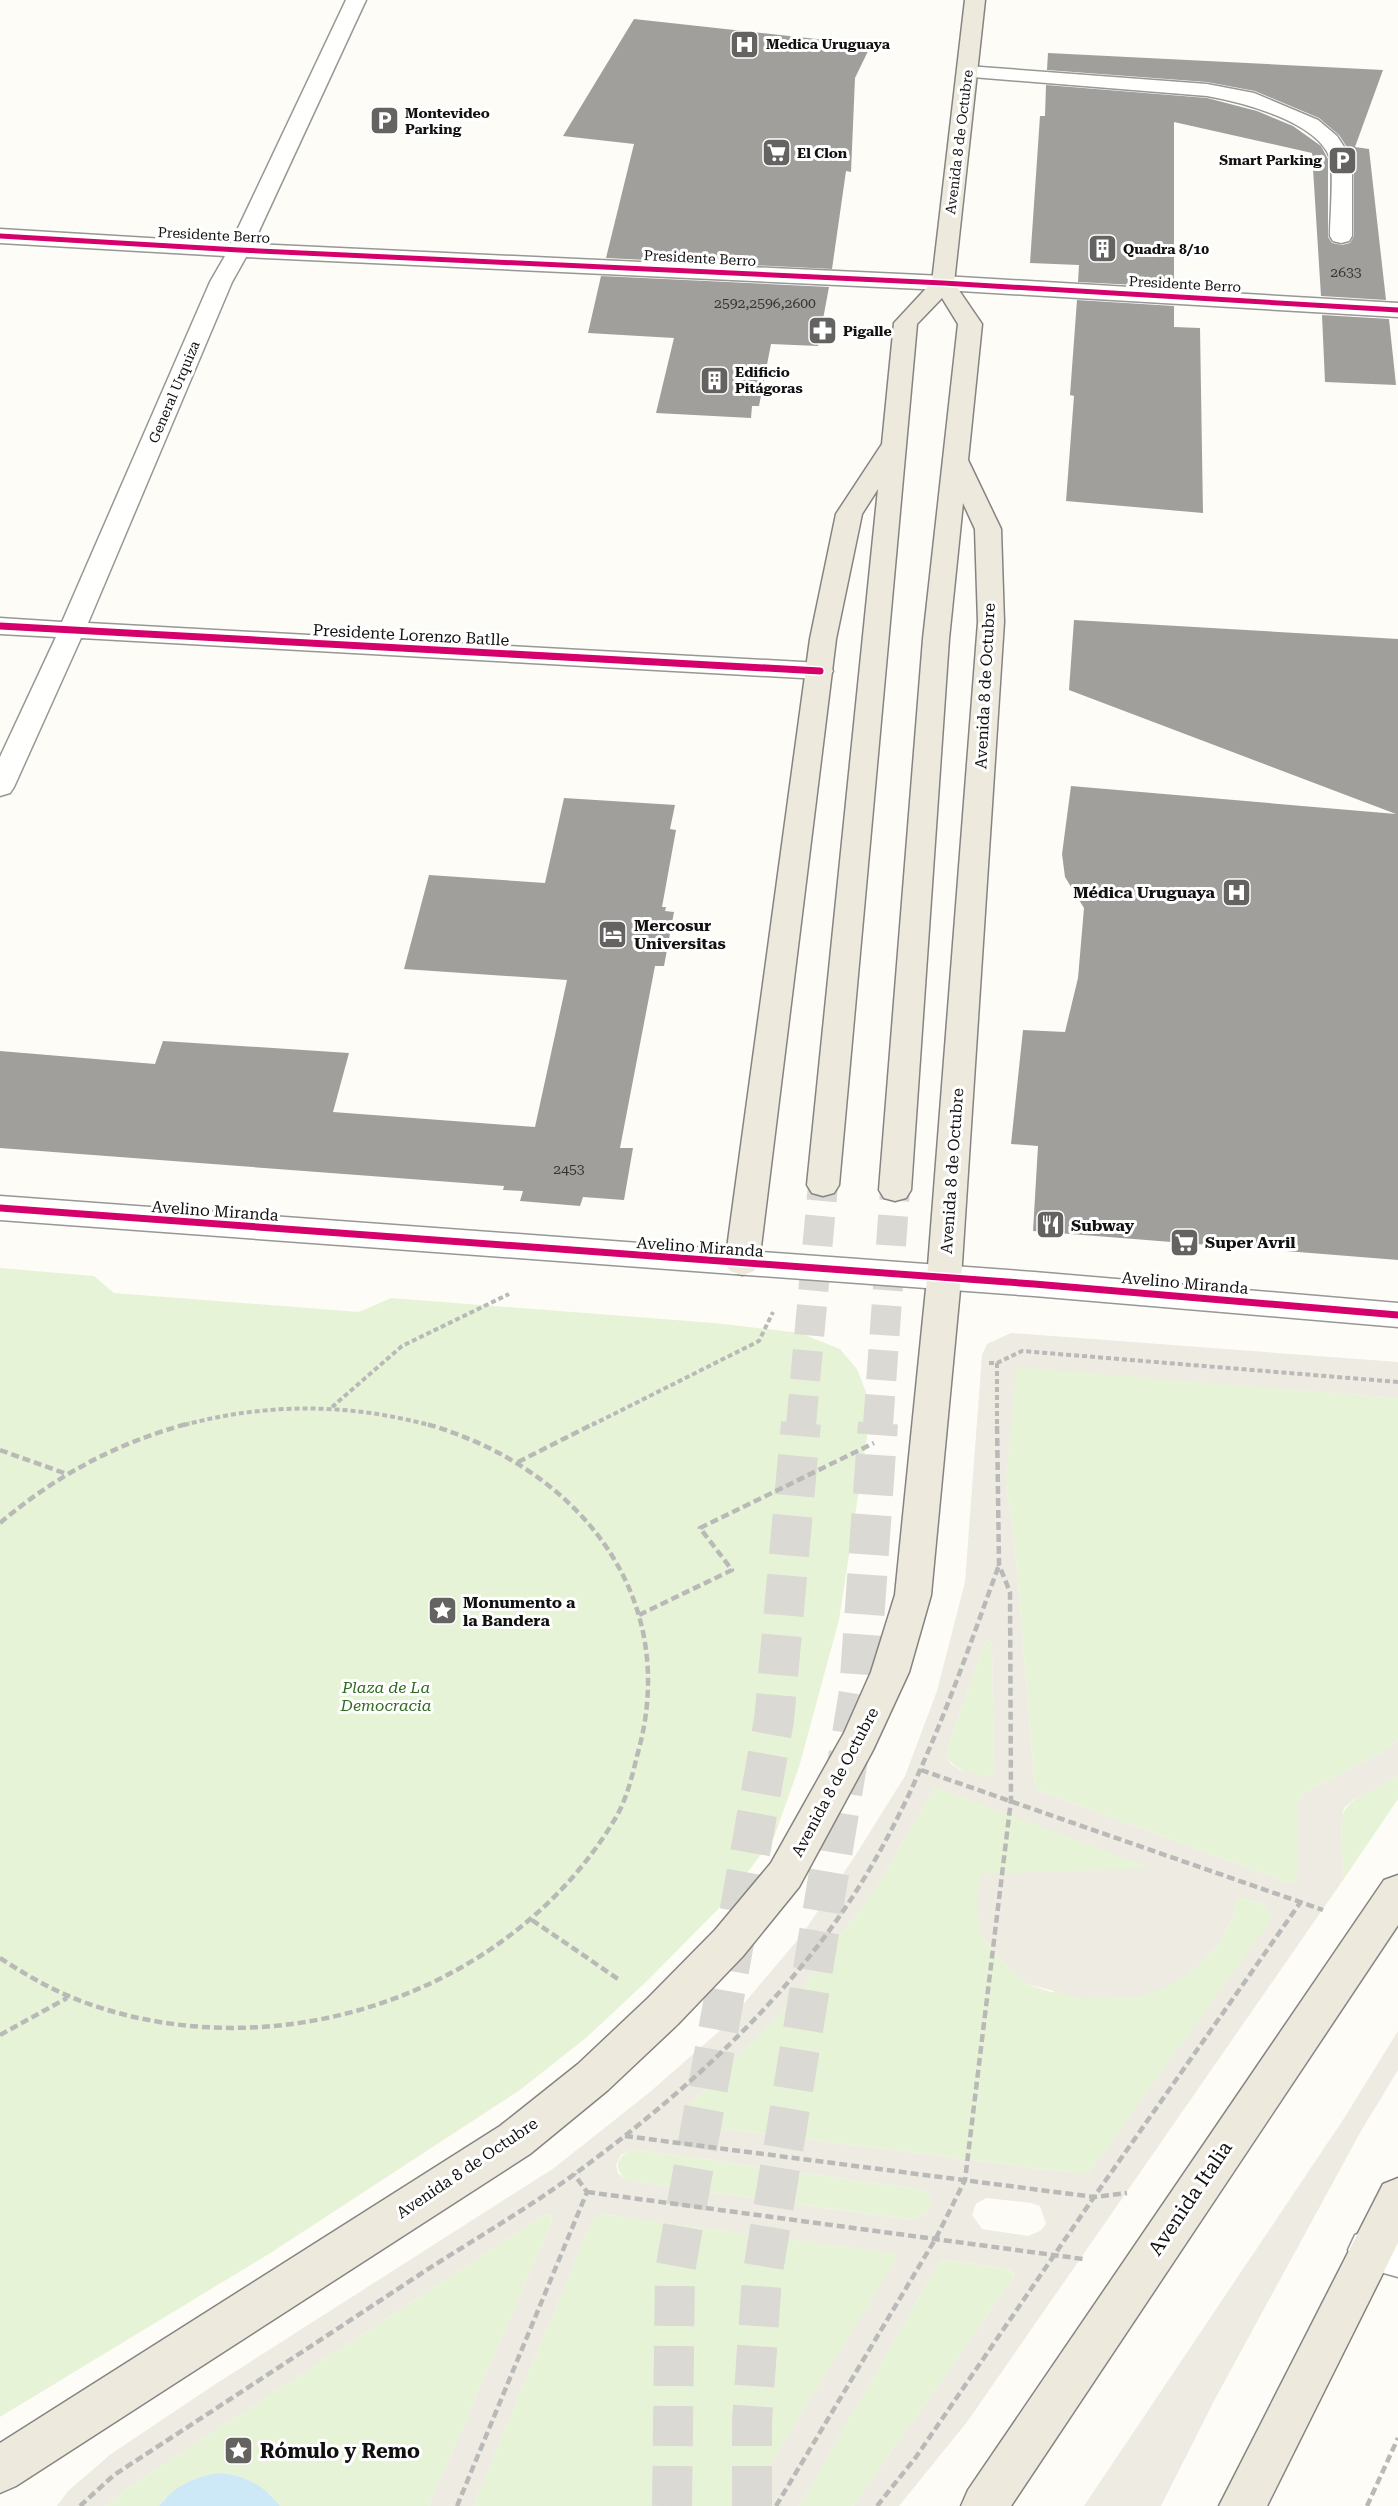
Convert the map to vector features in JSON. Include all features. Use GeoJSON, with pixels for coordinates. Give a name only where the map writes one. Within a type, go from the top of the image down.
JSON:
{"type":"FeatureCollection","features":[{"type":"Feature","properties":{"kind":"main road","name":"Avenida 8 de Octubre"},"geometry":{"type":"LineString","coordinates":[[943,283],[975,0]]}},
{"type":"Feature","properties":{"kind":"main road"},"geometry":{"type":"LineString","coordinates":[[823,1185],[906,323],[943,283],[970,324],[936,639],[895,1190]]}},
{"type":"Feature","properties":{"kind":"main road"},"geometry":{"type":"LineString","coordinates":[[742,1263],[823,639],[849,514],[894,445]]}},
{"type":"Feature","properties":{"kind":"main road","name":"Avenida 8 de Octubre"},"geometry":{"type":"LineString","coordinates":[[0,2470],[515,2140],[593,2077],[663,2011],[729,1942],[785,1875],[830,1797],[870,1718],[890,1672],[913,1595],[944,1279],[991,622],[988,529],[956,461]]}},
{"type":"Feature","properties":{"kind":"main road","name":"Avenida Italia"},"geometry":{"type":"LineString","coordinates":[[984,2506],[1387,1908]]}},
{"type":"Feature","properties":{"kind":"main road"},"geometry":{"type":"LineString","coordinates":[[1242,2506],[1384,2253],[1398,2198]]}},
{"type":"Feature","properties":{"kind":"street","name":"General Urquiza"},"geometry":{"type":"LineString","coordinates":[[0,787],[72,630],[221,282],[239,250],[356,0]]}},
{"type":"Feature","properties":{"kind":"street"},"geometry":{"type":"LineString","coordinates":[[967,72],[1207,90],[1247,97],[1311,124],[1330,140],[1341,159],[1341,236]]}},
{"type":"Feature","properties":{"kind":"street","name":"Presidente Berro"},"geometry":{"type":"LineString","coordinates":[[0,236],[239,250],[943,283],[1398,310]]}},
{"type":"Feature","properties":{"kind":"street","name":"Presidente Lorenzo Batlle"},"geometry":{"type":"LineString","coordinates":[[0,626],[820,671]]}},
{"type":"Feature","properties":{"kind":"street","name":"Avelino Miranda"},"geometry":{"type":"LineString","coordinates":[[0,1208],[1398,1315]]}},
{"type":"Feature","properties":{"kind":"path"},"geometry":{"type":"LineString","coordinates":[[331,1407],[402,1346],[592,1252]]}},
{"type":"Feature","properties":{"kind":"path"},"geometry":{"type":"LineString","coordinates":[[518,1462],[759,1341],[793,1267]]}},
{"type":"Feature","properties":{"kind":"path"},"geometry":{"type":"LineString","coordinates":[[934,1365],[998,1363],[1022,1351],[1398,1382]]}},
{"type":"Feature","properties":{"kind":"path"},"geometry":{"type":"LineString","coordinates":[[776,2506],[936,2238],[965,2180],[1011,1800],[1010,1592],[999,1565],[998,1363]]}},
{"type":"Feature","properties":{"kind":"path"},"geometry":{"type":"LineString","coordinates":[[0,1523],[65,1474],[127,1443],[194,1421],[262,1409],[331,1407],[398,1416],[460,1434],[518,1462],[564,1497],[602,1539],[630,1587],[639,1615],[646,1641],[650,1697],[640,1756],[617,1815],[581,1869],[532,1920],[467,1966],[392,2001],[310,2022],[225,2028],[144,2020],[68,1997],[0,1958]]}},
{"type":"Feature","properties":{"kind":"path"},"geometry":{"type":"LineString","coordinates":[[639,1615],[732,1570],[700,1528],[930,1416]]}},
{"type":"Feature","properties":{"kind":"path"},"geometry":{"type":"LineString","coordinates":[[0,1450],[65,1474]]}},
{"type":"Feature","properties":{"kind":"path"},"geometry":{"type":"LineString","coordinates":[[921,1770],[1300,1903],[1387,1908]]}},
{"type":"Feature","properties":{"kind":"path"},"geometry":{"type":"LineString","coordinates":[[877,2506],[916,2457],[1094,2197],[1300,1903]]}},
{"type":"Feature","properties":{"kind":"path"},"geometry":{"type":"LineString","coordinates":[[532,1920],[663,2011]]}},
{"type":"Feature","properties":{"kind":"path"},"geometry":{"type":"LineString","coordinates":[[0,2035],[68,1997]]}},
{"type":"Feature","properties":{"kind":"path"},"geometry":{"type":"LineString","coordinates":[[625,2136],[1094,2197],[1200,2183]]}},
{"type":"Feature","properties":{"kind":"path"},"geometry":{"type":"LineString","coordinates":[[574,2174],[587,2192],[1143,2268]]}},
{"type":"Feature","properties":{"kind":"path"},"geometry":{"type":"LineString","coordinates":[[457,2506],[587,2192]]}},
{"type":"Feature","properties":{"kind":"path"},"geometry":{"type":"LineString","coordinates":[[1367,2506],[1398,2438]]}},
{"type":"Feature","properties":{"kind":"green space","name":"Plaza de La Democracia"},"geometry":{"type":"Polygon","coordinates":[[[0,1268],[94,1276],[114,1293],[359,1312],[391,1298],[714,1323],[800,1333],[840,1349],[857,1369],[866,1392],[867,1437],[839,1620],[799,1767],[774,1837],[726,1901],[648,1980],[587,2037],[520,2090],[272,2252],[0,2417],[0,1268]]]}},
{"type":"Feature","properties":{"kind":"green space"},"geometry":{"type":"Polygon","coordinates":[[[1019,1366],[1398,1398],[1398,1740],[1380,1753],[1305,1792],[1298,1804],[1298,1879],[1291,1884],[1035,1789],[1015,1546],[1006,1483],[1015,1368],[1019,1366]]]}},
{"type":"Feature","properties":{"kind":"green space"},"geometry":{"type":"Polygon","coordinates":[[[988,1640],[992,1644],[994,1769],[993,1774],[980,1776],[960,1769],[945,1756],[985,1641],[988,1640]]]}},
{"type":"Feature","properties":{"kind":"green space"},"geometry":{"type":"Polygon","coordinates":[[[1398,1776],[1398,1799],[1343,1880],[1341,1818],[1345,1810],[1365,1792],[1398,1776]]]}},
{"type":"Feature","properties":{"kind":"green space"},"geometry":{"type":"Polygon","coordinates":[[[935,1787],[1153,1868],[980,1934],[1003,1962],[1027,1984],[1051,1992],[1188,1974],[1218,1945],[1233,1918],[1237,1897],[1261,1903],[1270,1911],[1272,1919],[1089,2173],[1073,2173],[708,2127],[692,2122],[689,2113],[690,2104],[795,1998],[878,1884],[935,1787]]]}},
{"type":"Feature","properties":{"kind":"green space"},"geometry":{"type":"Polygon","coordinates":[[[631,2149],[920,2189],[928,2193],[932,2203],[927,2213],[914,2220],[628,2181],[620,2172],[618,2164],[619,2160],[631,2149]]]}},
{"type":"Feature","properties":{"kind":"green space"},"geometry":{"type":"Polygon","coordinates":[[[545,2214],[551,2216],[552,2221],[429,2506],[280,2506],[269,2493],[166,2497],[159,2506],[105,2506],[125,2490],[545,2214]]]}},
{"type":"Feature","properties":{"kind":"green space"},"geometry":{"type":"Polygon","coordinates":[[[600,2214],[900,2254],[745,2506],[473,2506],[591,2223],[600,2214]]]}},
{"type":"Feature","properties":{"kind":"green space"},"geometry":{"type":"Polygon","coordinates":[[[941,2259],[1008,2269],[1014,2274],[1013,2279],[853,2506],[799,2506],[941,2259]]]}},
{"type":"Feature","properties":{"kind":"shaded area"},"geometry":{"type":"Polygon","coordinates":[[[1011,1333],[1398,1362],[1398,1398],[1016,1367],[1006,1483],[1015,1546],[1035,1789],[1291,1884],[1298,1879],[1298,1804],[1305,1792],[1380,1753],[1398,1740],[1398,1776],[1354,1799],[1344,1808],[1341,1818],[1343,1880],[967,2422],[899,2506],[853,2506],[1013,2279],[1014,2273],[1008,2269],[941,2259],[799,2506],[745,2506],[899,2254],[600,2214],[591,2223],[473,2506],[429,2506],[552,2221],[551,2216],[545,2214],[125,2490],[105,2506],[57,2506],[68,2491],[111,2454],[214,2385],[554,2168],[650,2092],[724,2027],[801,1936],[905,1776],[937,1691],[965,1582],[982,1355],[987,1344],[1011,1333]],[[988,1640],[985,1641],[945,1756],[960,1770],[987,1776],[993,1774],[994,1769],[992,1644],[988,1640]],[[935,1787],[878,1884],[795,1998],[690,2104],[689,2114],[692,2122],[708,2127],[1073,2173],[1089,2173],[1271,1919],[1270,1911],[1261,1903],[1237,1897],[1233,1918],[1218,1945],[1188,1974],[1162,1989],[1138,1997],[1081,1998],[1027,1984],[1003,1962],[980,1934],[977,1909],[979,1882],[982,1874],[1151,1868],[935,1787]],[[631,2149],[621,2155],[616,2165],[618,2173],[628,2181],[913,2220],[927,2213],[932,2203],[928,2193],[920,2189],[631,2149]],[[986,2198],[976,2204],[972,2215],[982,2229],[1028,2236],[1040,2231],[1046,2224],[1040,2206],[1031,2203],[986,2198]]]}},
{"type":"Feature","properties":{"kind":"shaded area"},"geometry":{"type":"Polygon","coordinates":[[[1398,2031],[1398,2070],[1361,2131],[1215,2399],[1161,2506],[1084,2506],[1343,2120],[1398,2031]]]}},
{"type":"Feature","properties":{"kind":"water"},"geometry":{"type":"Polygon","coordinates":[[[219,2473],[238,2476],[254,2483],[267,2492],[280,2506],[159,2506],[178,2488],[202,2477],[219,2473]]]}},
{"type":"Feature","properties":{"kind":"building"},"geometry":{"type":"Polygon","coordinates":[[[634,19],[871,45],[855,78],[851,172],[846,171],[832,269],[606,258],[634,144],[563,136],[634,19]]]}},
{"type":"Feature","properties":{"kind":"building"},"geometry":{"type":"Polygon","coordinates":[[[1048,53],[1383,70],[1355,147],[1369,149],[1386,300],[1321,296],[1312,153],[1174,122],[1174,287],[1078,282],[1079,265],[1030,263],[1040,116],[1045,116],[1046,85],[1207,98],[1257,111],[1293,126],[1321,146],[1328,159],[1328,237],[1332,243],[1342,245],[1350,243],[1354,236],[1354,158],[1339,135],[1319,118],[1255,91],[1207,82],[1047,70],[1048,53]]]}},
{"type":"Feature","properties":{"kind":"building"},"geometry":{"type":"Polygon","coordinates":[[[601,276],[829,287],[818,346],[771,344],[759,406],[752,406],[751,418],[656,413],[674,338],[588,333],[601,276]]]}},
{"type":"Feature","properties":{"kind":"building"},"geometry":{"type":"Polygon","coordinates":[[[1077,300],[1174,306],[1174,327],[1200,328],[1203,513],[1066,501],[1074,396],[1070,395],[1077,300]]]}},
{"type":"Feature","properties":{"kind":"building"},"geometry":{"type":"Polygon","coordinates":[[[1322,315],[1389,319],[1396,385],[1325,382],[1322,315]]]}},
{"type":"Feature","properties":{"kind":"building","name":"Médica Uruguaya"},"geometry":{"type":"Polygon","coordinates":[[[1074,620],[1398,639],[1398,1260],[1033,1231],[1038,1146],[1011,1144],[1023,1030],[1065,1032],[1078,978],[1084,908],[1065,877],[1062,854],[1071,786],[1396,814],[1069,690],[1074,620]]]}},
{"type":"Feature","properties":{"kind":"building"},"geometry":{"type":"Polygon","coordinates":[[[564,798],[675,805],[670,829],[676,830],[662,907],[666,907],[665,911],[674,912],[664,966],[655,966],[620,1148],[633,1148],[624,1200],[583,1197],[580,1206],[520,1201],[523,1191],[503,1190],[504,1186],[0,1148],[0,1051],[155,1064],[163,1041],[349,1053],[333,1112],[535,1127],[567,980],[404,969],[429,875],[545,883],[564,798]]]}},
{"type":"Feature","properties":{"kind":"tunnel"},"geometry":{"type":"LineString","coordinates":[[801,1425],[823,1185]]}},
{"type":"Feature","properties":{"kind":"tunnel"},"geometry":{"type":"LineString","coordinates":[[878,1425],[895,1190]]}},
{"type":"Feature","properties":{"kind":"tunnel"},"geometry":{"type":"LineString","coordinates":[[672,2506],[675,2271],[774,1720],[801,1423]]}},
{"type":"Feature","properties":{"kind":"tunnel"},"geometry":{"type":"LineString","coordinates":[[752,2506],[752,2421],[762,2277],[859,1692],[878,1423]]}},
{"type":"Feature","properties":{"kind":"cycle path"},"geometry":{"type":"LineString","coordinates":[[0,236],[239,250],[943,283],[1398,310]]}},
{"type":"Feature","properties":{"kind":"cycle path"},"geometry":{"type":"LineString","coordinates":[[0,626],[820,671]]}},
{"type":"Feature","properties":{"kind":"cycle path"},"geometry":{"type":"LineString","coordinates":[[0,1208],[1034,1284],[1398,1315]]}},
{"type":"Feature","properties":{"kind":"place","name":"Medica Uruguaya"},"geometry":{"type":"Point","coordinates":[745,44]}},
{"type":"Feature","properties":{"kind":"place","name":"Montevideo Parking"},"geometry":{"type":"Point","coordinates":[384,121]}},
{"type":"Feature","properties":{"kind":"place","name":"El Clon"},"geometry":{"type":"Point","coordinates":[776,153]}},
{"type":"Feature","properties":{"kind":"place","name":"Smart Parking"},"geometry":{"type":"Point","coordinates":[1343,160]}},
{"type":"Feature","properties":{"kind":"place","name":"Quadra 8/10"},"geometry":{"type":"Point","coordinates":[1102,249]}},
{"type":"Feature","properties":{"kind":"place","name":"Pigalle"},"geometry":{"type":"Point","coordinates":[822,331]}},
{"type":"Feature","properties":{"kind":"place","name":"Edificio Pitágoras"},"geometry":{"type":"Point","coordinates":[714,380]}},
{"type":"Feature","properties":{"kind":"place","name":"Médica Uruguaya"},"geometry":{"type":"Point","coordinates":[1236,892]}},
{"type":"Feature","properties":{"kind":"place","name":"Mercosur Universitas"},"geometry":{"type":"Point","coordinates":[613,934]}},
{"type":"Feature","properties":{"kind":"place","name":"Subway"},"geometry":{"type":"Point","coordinates":[1050,1225]}},
{"type":"Feature","properties":{"kind":"place","name":"Super Avril"},"geometry":{"type":"Point","coordinates":[1184,1242]}},
{"type":"Feature","properties":{"kind":"place","name":"Monumento a la Bandera"},"geometry":{"type":"Point","coordinates":[442,1611]}},
{"type":"Feature","properties":{"kind":"place","name":"Rómulo y Remo"},"geometry":{"type":"Point","coordinates":[239,2451]}}]}
